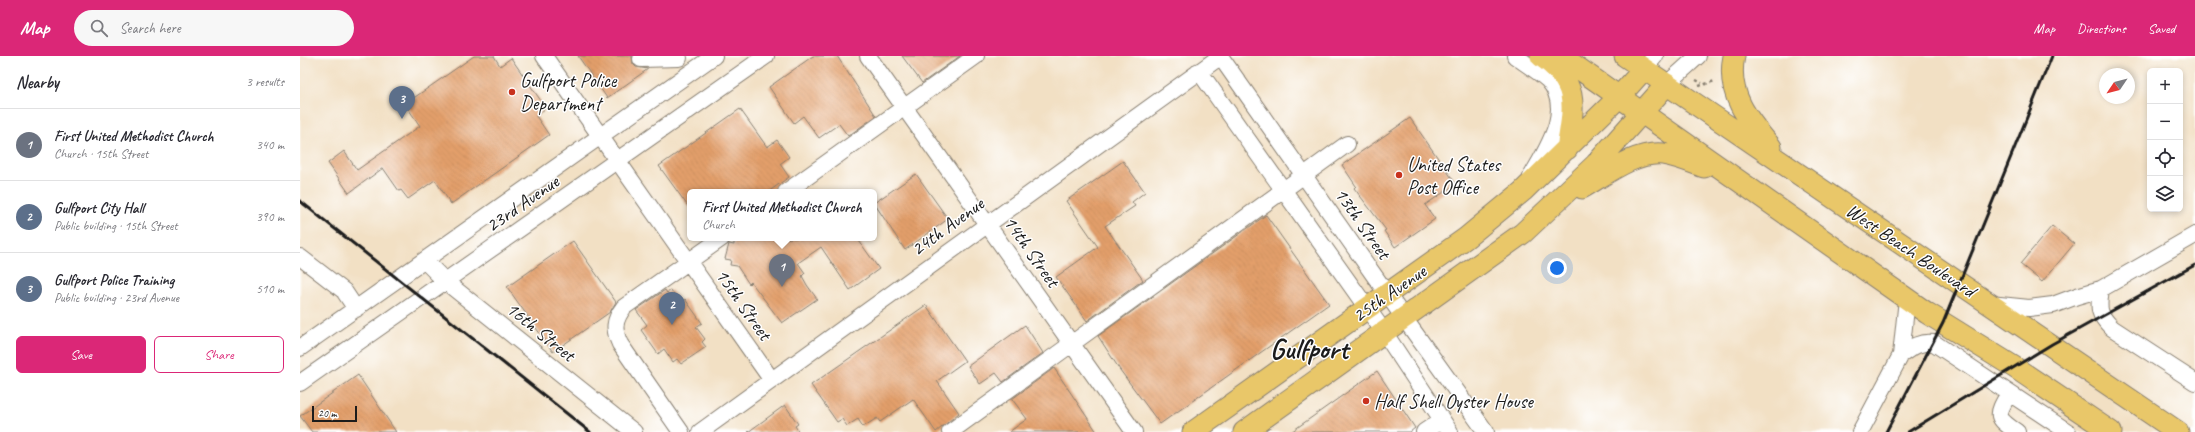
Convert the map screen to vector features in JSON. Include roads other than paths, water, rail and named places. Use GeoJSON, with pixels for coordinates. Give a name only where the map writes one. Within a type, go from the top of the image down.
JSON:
{"type":"FeatureCollection","features":[{"type":"Feature","properties":{"kind":"main road"},"geometry":{"type":"LineString","coordinates":[[1541,56],[1564,75],[1569,86],[1571,121],[1567,149]]}},
{"type":"Feature","properties":{"kind":"main road","name":"West Beach Boulevard"},"geometry":{"type":"LineString","coordinates":[[1561,56],[1618,98],[1906,299],[2014,367],[2110,432]]}},
{"type":"Feature","properties":{"kind":"main road","name":"West Beach Boulevard"},"geometry":{"type":"LineString","coordinates":[[1625,56],[1649,62],[1667,84],[2178,432]]}},
{"type":"Feature","properties":{"kind":"main road"},"geometry":{"type":"LineString","coordinates":[[1734,56],[1732,79],[1734,93],[1746,117],[1790,169]]}},
{"type":"Feature","properties":{"kind":"main road","name":"25th Avenue"},"geometry":{"type":"LineString","coordinates":[[1193,432],[1466,238],[1523,191],[1567,149],[1618,98],[1649,62]]}},
{"type":"Feature","properties":{"kind":"main road"},"geometry":{"type":"LineString","coordinates":[[1557,202],[1596,164],[1667,84]]}},
{"type":"Feature","properties":{"kind":"main road"},"geometry":{"type":"LineString","coordinates":[[1557,202],[1626,163],[1648,154],[1662,154],[1682,158],[1733,177]]}},
{"type":"Feature","properties":{"kind":"main road","name":"25th Avenue"},"geometry":{"type":"LineString","coordinates":[[1244,432],[1523,233],[1557,202]]}},
{"type":"Feature","properties":{"kind":"street","name":"15th Street"},"geometry":{"type":"LineString","coordinates":[[544,56],[771,379]]}},
{"type":"Feature","properties":{"kind":"street","name":"23rd Avenue"},"geometry":{"type":"LineString","coordinates":[[300,348],[714,56]]}},
{"type":"Feature","properties":{"kind":"street","name":"23rd Avenue"},"geometry":{"type":"LineString","coordinates":[[300,383],[618,161],[752,61],[766,56]]}},
{"type":"Feature","properties":{"kind":"street","name":"14th Street"},"geometry":{"type":"LineString","coordinates":[[868,56],[1134,432]]}},
{"type":"Feature","properties":{"kind":"street"},"geometry":{"type":"LineString","coordinates":[[790,189],[976,56]]}},
{"type":"Feature","properties":{"kind":"street","name":"24th Avenue"},"geometry":{"type":"LineString","coordinates":[[700,432],[987,223],[1221,56]]}},
{"type":"Feature","properties":{"kind":"street","name":"13th Street"},"geometry":{"type":"LineString","coordinates":[[1221,56],[1404,318],[1486,432]]}},
{"type":"Feature","properties":{"kind":"street"},"geometry":{"type":"LineString","coordinates":[[1515,56],[1548,81],[1556,93],[1559,110],[1557,125],[1550,144],[1523,191]]}},
{"type":"Feature","properties":{"kind":"street"},"geometry":{"type":"LineString","coordinates":[[1667,84],[1698,56]]}},
{"type":"Feature","properties":{"kind":"street"},"geometry":{"type":"LineString","coordinates":[[641,59],[679,58]]}},
{"type":"Feature","properties":{"kind":"street"},"geometry":{"type":"LineString","coordinates":[[1199,71],[1368,308],[1446,426],[1424,432]]}},
{"type":"Feature","properties":{"kind":"street"},"geometry":{"type":"LineString","coordinates":[[950,432],[1347,144]]}},
{"type":"Feature","properties":{"kind":"street"},"geometry":{"type":"LineString","coordinates":[[1990,304],[2029,308],[2053,305],[2101,289],[2195,236]]}},
{"type":"Feature","properties":{"kind":"street"},"geometry":{"type":"LineString","coordinates":[[681,432],[620,344],[615,333],[615,322],[624,307],[718,241]]}},
{"type":"Feature","properties":{"kind":"street"},"geometry":{"type":"LineString","coordinates":[[300,257],[344,291],[356,309]]}},
{"type":"Feature","properties":{"kind":"street","name":"16th Street"},"geometry":{"type":"LineString","coordinates":[[425,261],[446,282],[634,432]]}},
{"type":"Feature","properties":{"kind":"street"},"geometry":{"type":"LineString","coordinates":[[2101,289],[2099,307],[2102,318],[2112,328],[2193,382]]}},
{"type":"Feature","properties":{"kind":"street"},"geometry":{"type":"LineString","coordinates":[[1860,432],[1901,355],[1906,299]]}},
{"type":"Feature","properties":{"kind":"street"},"geometry":{"type":"LineString","coordinates":[[1901,355],[1913,346],[1925,342],[1934,343],[2068,432]]}},
{"type":"Feature","properties":{"kind":"street"},"geometry":{"type":"LineString","coordinates":[[2009,393],[1999,411],[1998,416],[2002,421],[2017,432]]}},
{"type":"Feature","properties":{"kind":"railway"},"geometry":{"type":"LineString","coordinates":[[1886,432],[1943,323],[2052,56]]}},
{"type":"Feature","properties":{"kind":"railway"},"geometry":{"type":"LineString","coordinates":[[300,201],[590,432]]}},
{"type":"Feature","properties":{"kind":"railway"},"geometry":{"type":"LineString","coordinates":[[1908,432],[2052,344],[2195,265]]}},
{"type":"Feature","properties":{"kind":"place","name":"Gulfport Police Department"},"geometry":{"type":"Point","coordinates":[512,92]}},
{"type":"Feature","properties":{"kind":"place","name":"Gulfport Police Training"},"geometry":{"type":"Point","coordinates":[402,119]}},
{"type":"Feature","properties":{"kind":"place","name":"United States Post Office"},"geometry":{"type":"Point","coordinates":[1399,175]}},
{"type":"Feature","properties":{"kind":"place","name":"First United Methodist Church"},"geometry":{"type":"Point","coordinates":[782,287]}},
{"type":"Feature","properties":{"kind":"place","name":"Gulfport City Hall"},"geometry":{"type":"Point","coordinates":[672,325]}},
{"type":"Feature","properties":{"kind":"place","name":"Half Shell Oyster House"},"geometry":{"type":"Point","coordinates":[1366,401]}},
{"type":"Feature","properties":{"kind":"district","name":"Gulfport"},"geometry":{"type":"Point","coordinates":[1309,348]}}]}
